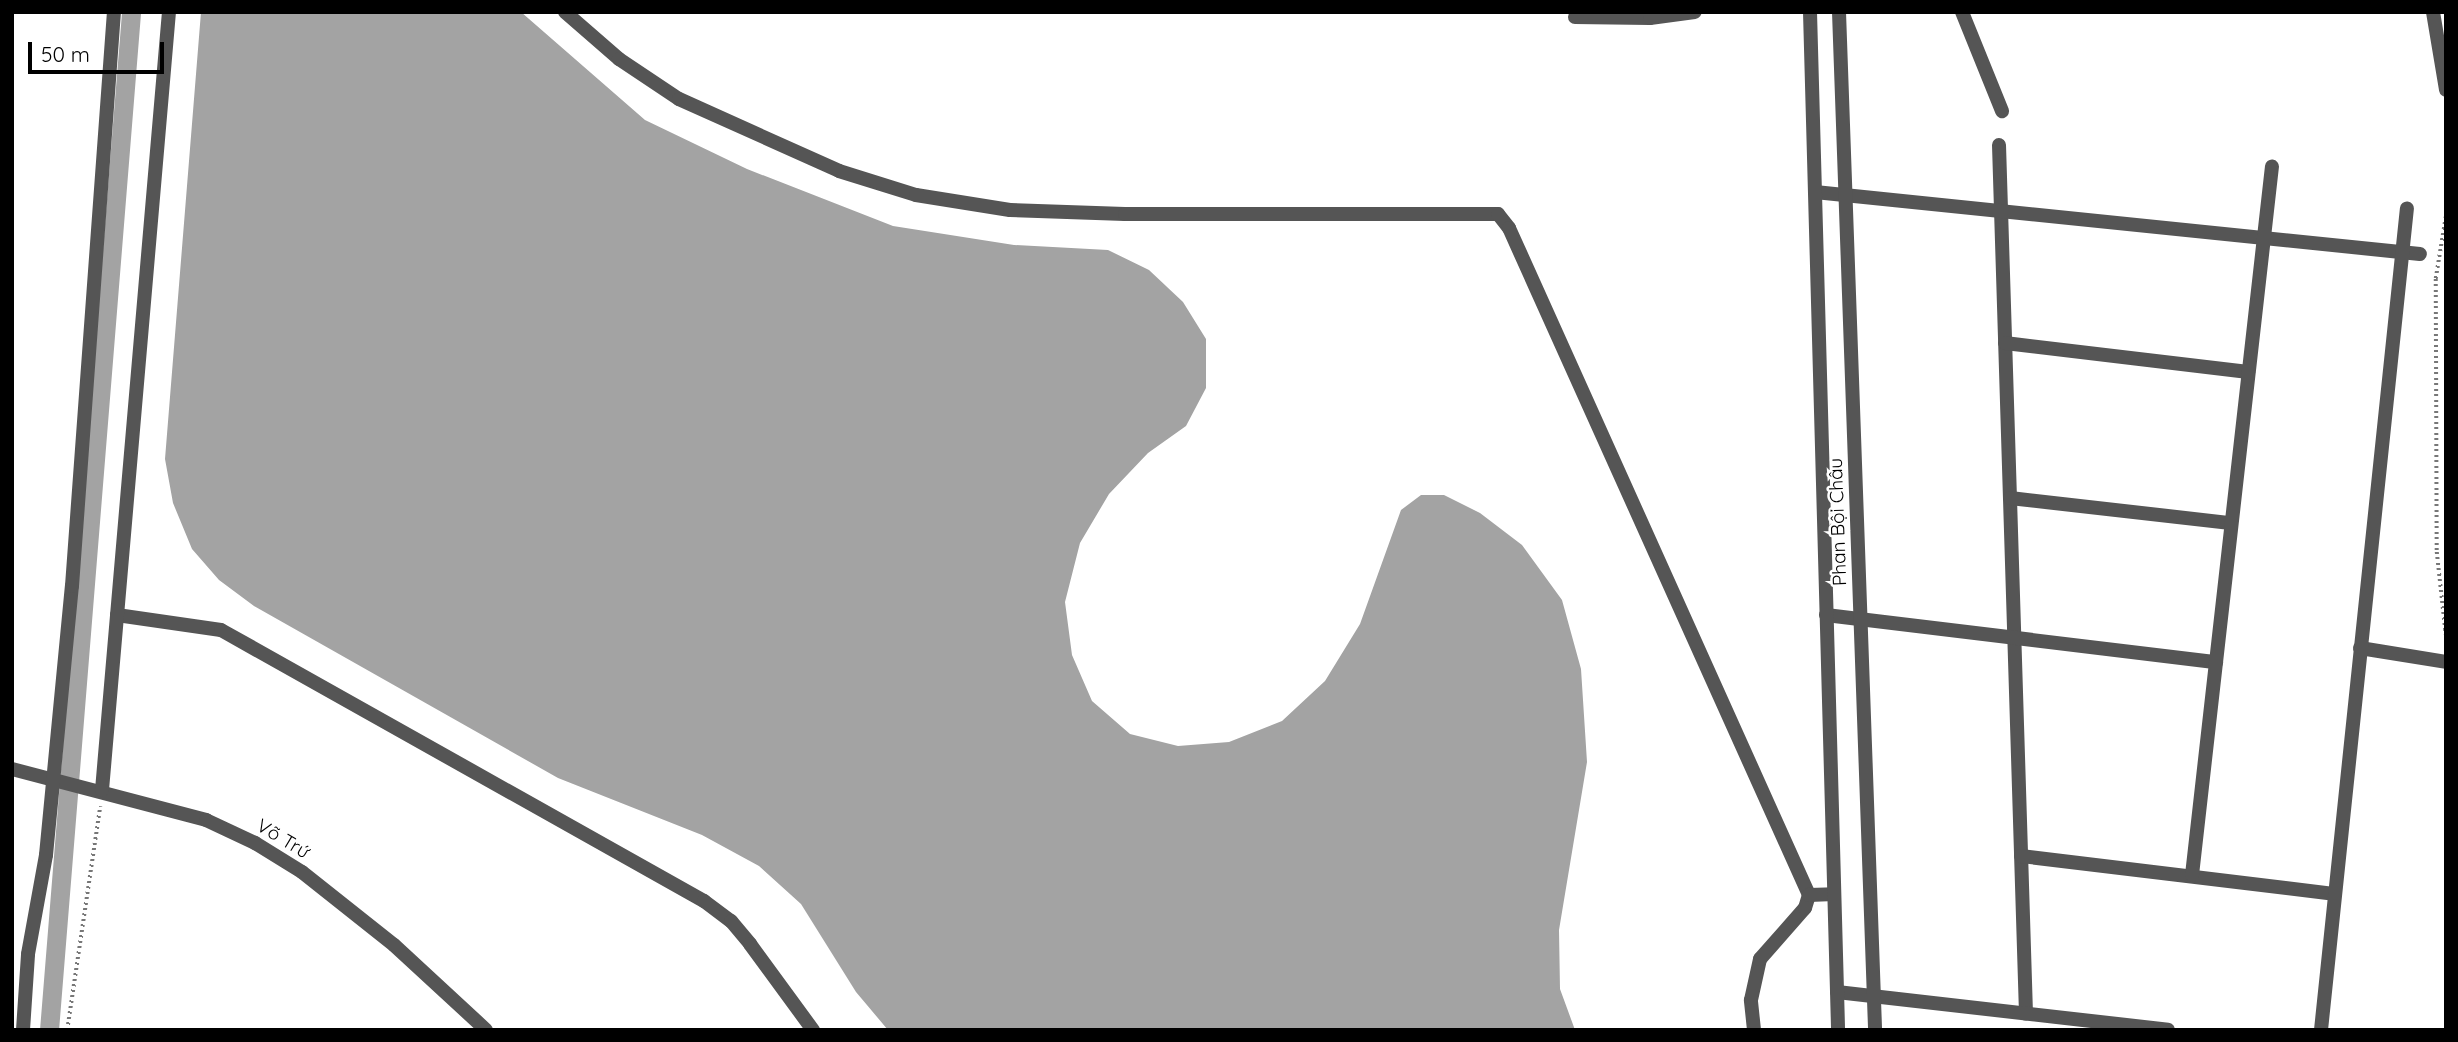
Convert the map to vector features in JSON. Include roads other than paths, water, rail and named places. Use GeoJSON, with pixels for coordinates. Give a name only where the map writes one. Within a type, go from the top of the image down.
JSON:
{"type":"FeatureCollection","features":[{"type":"Feature","properties":{"kind":"street"},"geometry":{"type":"LineString","coordinates":[[23,1030],[28,954],[45,864],[72,586],[114,12]]}},
{"type":"Feature","properties":{"kind":"street"},"geometry":{"type":"LineString","coordinates":[[102,790],[169,12]]}},
{"type":"Feature","properties":{"kind":"street"},"geometry":{"type":"LineString","coordinates":[[565,12],[619,60],[679,99],[839,171],[916,195],[1010,210],[1112,214],[1498,214],[1509,228],[1809,895],[1805,908],[1760,959],[1751,1000],[1754,1030]]}},
{"type":"Feature","properties":{"kind":"street"},"geometry":{"type":"LineString","coordinates":[[1575,17],[1650,18],[1695,12]]}},
{"type":"Feature","properties":{"kind":"street","name":"Phan Bội Châu"},"geometry":{"type":"LineString","coordinates":[[1810,12],[1838,1030]]}},
{"type":"Feature","properties":{"kind":"street","name":"Phan Bội Châu"},"geometry":{"type":"LineString","coordinates":[[1839,12],[1875,1030]]}},
{"type":"Feature","properties":{"kind":"street"},"geometry":{"type":"LineString","coordinates":[[1962,12],[2002,111]]}},
{"type":"Feature","properties":{"kind":"street"},"geometry":{"type":"LineString","coordinates":[[2433,12],[2446,90]]}},
{"type":"Feature","properties":{"kind":"street"},"geometry":{"type":"LineString","coordinates":[[1999,145],[2026,1014]]}},
{"type":"Feature","properties":{"kind":"street"},"geometry":{"type":"LineString","coordinates":[[2192,875],[2272,166]]}},
{"type":"Feature","properties":{"kind":"street"},"geometry":{"type":"LineString","coordinates":[[1815,192],[2420,254]]}},
{"type":"Feature","properties":{"kind":"street"},"geometry":{"type":"LineString","coordinates":[[2321,1030],[2407,208]]}},
{"type":"Feature","properties":{"kind":"street"},"geometry":{"type":"LineString","coordinates":[[2005,343],[2248,372]]}},
{"type":"Feature","properties":{"kind":"street"},"geometry":{"type":"LineString","coordinates":[[2010,498],[2231,523]]}},
{"type":"Feature","properties":{"kind":"street"},"geometry":{"type":"LineString","coordinates":[[117,615],[221,630],[704,901],[744,936],[813,1030]]}},
{"type":"Feature","properties":{"kind":"street"},"geometry":{"type":"LineString","coordinates":[[1826,615],[2216,663]]}},
{"type":"Feature","properties":{"kind":"street"},"geometry":{"type":"LineString","coordinates":[[2360,648],[2446,662]]}},
{"type":"Feature","properties":{"kind":"street","name":"Võ Trứ"},"geometry":{"type":"LineString","coordinates":[[12,769],[102,790],[206,820],[302,872],[394,945],[486,1030]]}},
{"type":"Feature","properties":{"kind":"street"},"geometry":{"type":"LineString","coordinates":[[2021,856],[2334,894]]}},
{"type":"Feature","properties":{"kind":"street"},"geometry":{"type":"LineString","coordinates":[[1809,895],[1833,894]]}},
{"type":"Feature","properties":{"kind":"street"},"geometry":{"type":"LineString","coordinates":[[1837,992],[2168,1030]]}},
{"type":"Feature","properties":{"kind":"waterway"},"geometry":{"type":"LineString","coordinates":[[49,1030],[131,12]]}}]}
